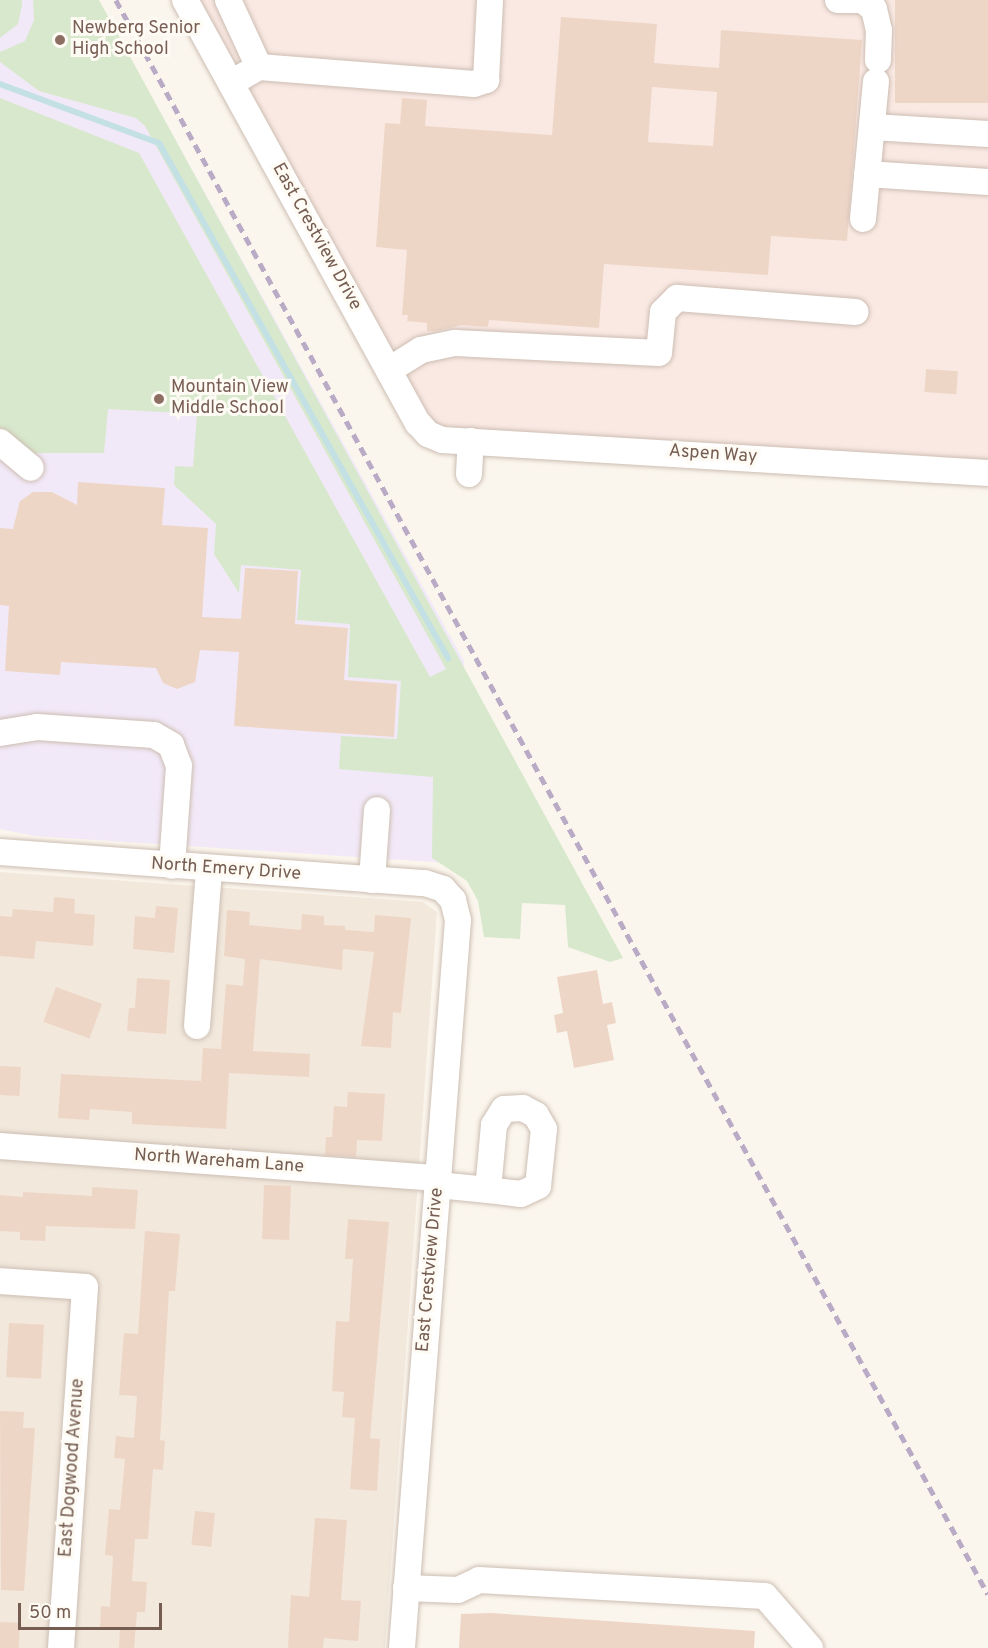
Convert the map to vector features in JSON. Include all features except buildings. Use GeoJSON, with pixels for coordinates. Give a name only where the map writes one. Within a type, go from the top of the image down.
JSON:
{"type":"FeatureCollection","features":[{"type":"Feature","properties":{"kind":"street","name":"East Crestview Drive"},"geometry":{"type":"LineString","coordinates":[[185,0],[389,370],[428,434],[471,441]]}},
{"type":"Feature","properties":{"kind":"street"},"geometry":{"type":"LineString","coordinates":[[228,0],[259,67]]}},
{"type":"Feature","properties":{"kind":"street"},"geometry":{"type":"LineString","coordinates":[[231,83],[259,67],[474,84],[486,80],[490,0]]}},
{"type":"Feature","properties":{"kind":"street"},"geometry":{"type":"LineString","coordinates":[[838,0],[865,1],[874,9],[879,30],[863,219]]}},
{"type":"Feature","properties":{"kind":"street"},"geometry":{"type":"LineString","coordinates":[[872,127],[988,134]]}},
{"type":"Feature","properties":{"kind":"street"},"geometry":{"type":"LineString","coordinates":[[867,174],[988,182]]}},
{"type":"Feature","properties":{"kind":"street"},"geometry":{"type":"LineString","coordinates":[[389,370],[421,350],[455,343],[658,353],[663,312],[677,298],[855,312]]}},
{"type":"Feature","properties":{"kind":"street"},"geometry":{"type":"LineString","coordinates":[[469,474],[471,441]]}},
{"type":"Feature","properties":{"kind":"street","name":"Aspen Way"},"geometry":{"type":"LineString","coordinates":[[471,441],[988,473]]}},
{"type":"Feature","properties":{"kind":"street"},"geometry":{"type":"LineString","coordinates":[[0,442],[31,468]]}},
{"type":"Feature","properties":{"kind":"street"},"geometry":{"type":"LineString","coordinates":[[0,732],[37,727],[154,735],[171,745],[179,766],[172,866]]}},
{"type":"Feature","properties":{"kind":"street"},"geometry":{"type":"LineString","coordinates":[[372,880],[377,810]]}},
{"type":"Feature","properties":{"kind":"street","name":"North Emery Drive"},"geometry":{"type":"LineString","coordinates":[[0,852],[432,884],[448,894]]}},
{"type":"Feature","properties":{"kind":"street"},"geometry":{"type":"LineString","coordinates":[[198,1026],[208,868]]}},
{"type":"Feature","properties":{"kind":"street","name":"East Crestview Drive"},"geometry":{"type":"LineString","coordinates":[[402,1648],[458,920],[448,894]]}},
{"type":"Feature","properties":{"kind":"street","name":"North Wareham Lane"},"geometry":{"type":"LineString","coordinates":[[0,1146],[438,1182],[488,1190]]}},
{"type":"Feature","properties":{"kind":"street","name":"East Dogwood Avenue"},"geometry":{"type":"LineString","coordinates":[[0,1281],[86,1287],[61,1648]]}},
{"type":"Feature","properties":{"kind":"street"},"geometry":{"type":"LineString","coordinates":[[406,1588],[458,1590],[479,1580],[765,1596],[810,1648]]}},
{"type":"Feature","properties":{"kind":"shaded area","name":"Mountain View Middle School"},"geometry":{"type":"Polygon","coordinates":[[[0,0],[98,0],[464,661],[448,863],[35,836],[0,829],[0,0]]]}},
{"type":"Feature","properties":{"kind":"shaded area"},"geometry":{"type":"Polygon","coordinates":[[[174,0],[988,0],[988,476],[471,441],[418,423],[174,0]]]}},
{"type":"Feature","properties":{"kind":"shaded area"},"geometry":{"type":"Polygon","coordinates":[[[0,872],[423,902],[437,912],[385,1648],[0,1648],[0,872]]]}},
{"type":"Feature","properties":{"kind":"green space"},"geometry":{"type":"Polygon","coordinates":[[[0,0],[22,0],[22,5],[18,24],[0,38],[0,0]]]}},
{"type":"Feature","properties":{"kind":"green space"},"geometry":{"type":"Polygon","coordinates":[[[33,0],[99,0],[623,958],[610,962],[568,947],[565,905],[522,903],[520,939],[484,937],[478,901],[467,881],[432,858],[433,777],[339,769],[341,736],[397,739],[401,681],[348,677],[350,624],[297,620],[301,570],[241,565],[239,593],[214,554],[216,524],[174,485],[175,466],[193,467],[197,414],[108,409],[104,453],[34,453],[0,432],[0,98],[139,153],[430,677],[446,669],[145,126],[136,118],[39,91],[0,62],[0,52],[25,41],[34,20],[33,0]]]}},
{"type":"Feature","properties":{"kind":"waterway"},"geometry":{"type":"LineString","coordinates":[[0,84],[159,143],[448,658]]}},
{"type":"Feature","properties":{"kind":"railway"},"geometry":{"type":"LineString","coordinates":[[116,0],[988,1594]]}},
{"type":"Feature","properties":{"kind":"place","name":"Newberg Senior High School"},"geometry":{"type":"Point","coordinates":[60,40]}},
{"type":"Feature","properties":{"kind":"place","name":"Mountain View Middle School"},"geometry":{"type":"Point","coordinates":[159,399]}}]}
